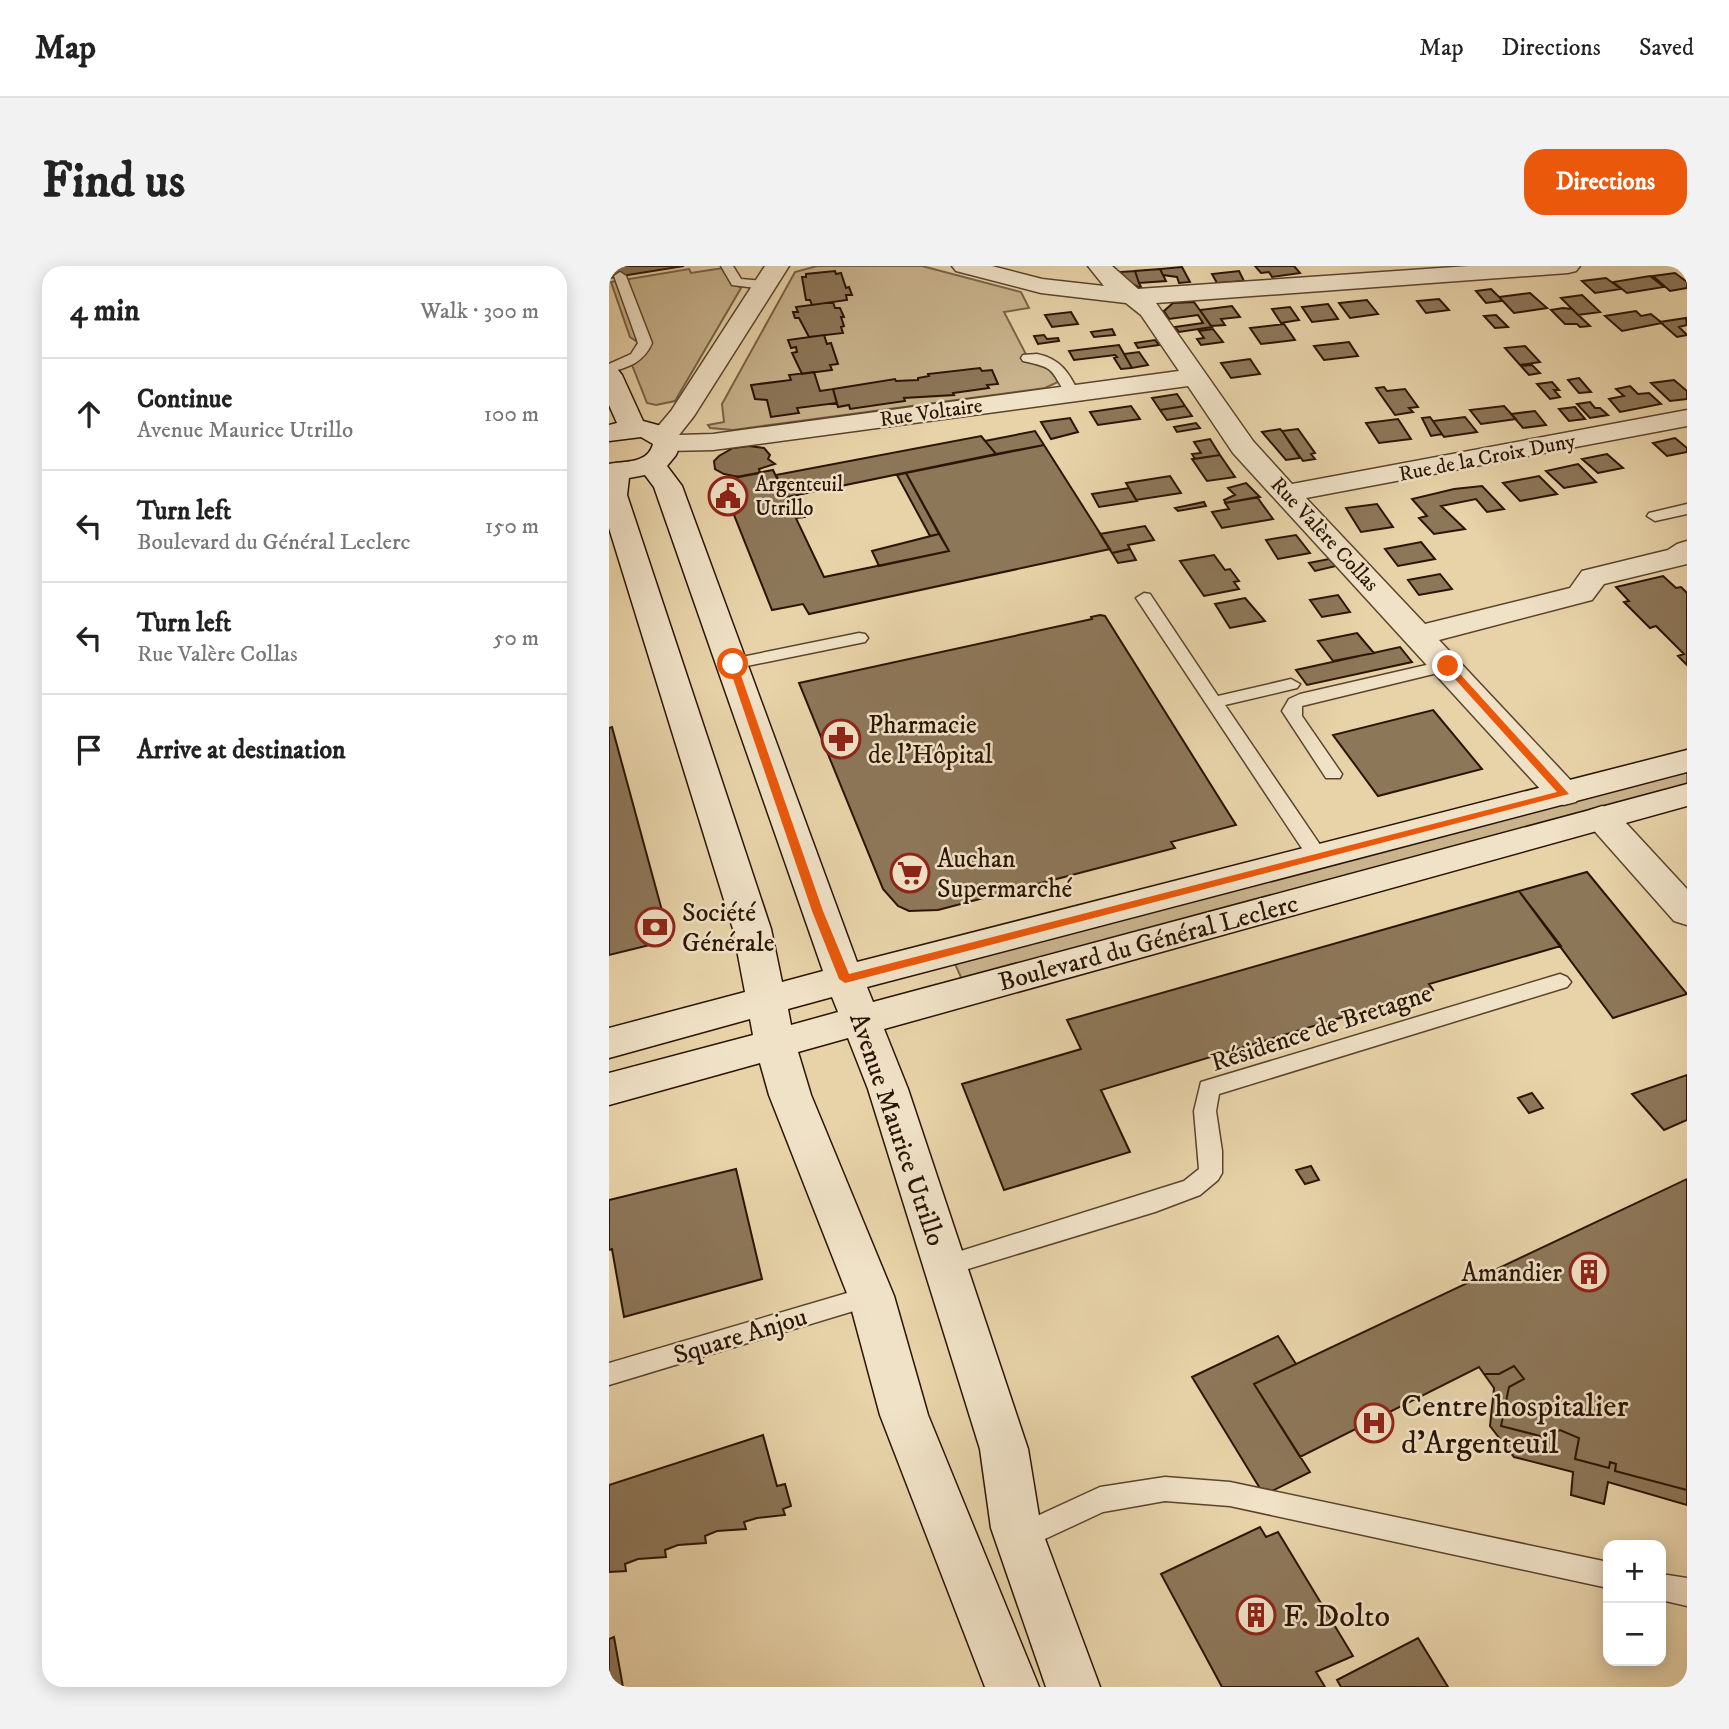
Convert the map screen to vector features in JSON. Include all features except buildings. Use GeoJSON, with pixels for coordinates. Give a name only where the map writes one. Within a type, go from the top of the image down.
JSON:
{"type":"FeatureCollection","features":[{"type":"Feature","properties":{"kind":"street"},"geometry":{"type":"LineString","coordinates":[[964,266],[1041,286],[1134,297],[1568,266]]}},
{"type":"Feature","properties":{"kind":"street","name":"Rue Valère Collas"},"geometry":{"type":"LineString","coordinates":[[1100,266],[1112,281],[1150,310],[1243,447],[1420,635],[1564,794]]}},
{"type":"Feature","properties":{"kind":"street"},"geometry":{"type":"LineString","coordinates":[[770,277],[660,448],[612,471],[613,495],[752,929],[771,1022],[790,1095],[871,1296],[904,1415],[1012,1687]]}},
{"type":"Feature","properties":{"kind":"street"},"geometry":{"type":"LineString","coordinates":[[609,375],[621,431],[656,433],[660,448]]}},
{"type":"Feature","properties":{"kind":"street","name":"Rue Voltaire"},"geometry":{"type":"LineString","coordinates":[[660,448],[1195,377]]}},
{"type":"Feature","properties":{"kind":"street","name":"Rue de la Croix Duny"},"geometry":{"type":"LineString","coordinates":[[1287,493],[1687,418]]}},
{"type":"Feature","properties":{"kind":"street","name":"Avenue Maurice Utrillo"},"geometry":{"type":"LineString","coordinates":[[660,448],[668,486],[818,911],[888,1089],[1004,1449],[1019,1538],[1073,1687]]}},
{"type":"Feature","properties":{"kind":"street"},"geometry":{"type":"LineString","coordinates":[[1420,635],[1581,594],[1593,577],[1678,557],[1687,550]]}},
{"type":"Feature","properties":{"kind":"street","name":"Boulevard du Général Leclerc"},"geometry":{"type":"LineString","coordinates":[[609,1089],[771,1022],[845,979],[1687,761]]}},
{"type":"Feature","properties":{"kind":"street","name":"Boulevard du Général Leclerc"},"geometry":{"type":"LineString","coordinates":[[609,1043],[771,1022],[862,1021],[1687,795]]}},
{"type":"Feature","properties":{"kind":"street"},"geometry":{"type":"LineString","coordinates":[[1602,818],[1687,912]]}},
{"type":"Feature","properties":{"kind":"lane"},"geometry":{"type":"LineString","coordinates":[[727,266],[737,282],[770,277]]}},
{"type":"Feature","properties":{"kind":"lane"},"geometry":{"type":"LineString","coordinates":[[741,266],[746,276],[770,277]]}},
{"type":"Feature","properties":{"kind":"lane"},"geometry":{"type":"LineString","coordinates":[[609,368],[631,361],[645,343],[620,276]]}},
{"type":"Feature","properties":{"kind":"lane"},"geometry":{"type":"LineString","coordinates":[[1028,358],[1052,362],[1059,367],[1072,393]]}},
{"type":"Feature","properties":{"kind":"lane"},"geometry":{"type":"LineString","coordinates":[[1655,516],[1687,509]]}},
{"type":"Feature","properties":{"kind":"lane"},"geometry":{"type":"LineString","coordinates":[[1144,598],[1318,857]]}},
{"type":"Feature","properties":{"kind":"lane"},"geometry":{"type":"LineString","coordinates":[[733,664],[859,638]]}},
{"type":"Feature","properties":{"kind":"lane"},"geometry":{"type":"LineString","coordinates":[[1333,774],[1293,716],[1291,710],[1295,703],[1305,698],[1448,666]]}},
{"type":"Feature","properties":{"kind":"lane"},"geometry":{"type":"LineString","coordinates":[[1214,702],[1291,684]]}},
{"type":"Feature","properties":{"kind":"lane","name":"Résidence de Bretagne"},"geometry":{"type":"LineString","coordinates":[[945,1266],[1155,1202],[1192,1188],[1210,1173],[1212,1164],[1213,1155],[1204,1125],[1203,1103],[1209,1088],[1560,982]]}},
{"type":"Feature","properties":{"kind":"lane","name":"Square Anjou"},"geometry":{"type":"LineString","coordinates":[[609,1374],[871,1296]]}},
{"type":"Feature","properties":{"kind":"lane"},"geometry":{"type":"LineString","coordinates":[[1019,1538],[1100,1500],[1165,1489],[1230,1494],[1603,1574]]}},
{"type":"Feature","properties":{"kind":"lane"},"geometry":{"type":"LineString","coordinates":[[1666,1588],[1687,1592]]}},
{"type":"Feature","properties":{"kind":"shaded area"},"geometry":{"type":"Polygon","coordinates":[[[817,266],[922,266],[1021,292],[1029,308],[1004,312],[1030,362],[1047,367],[1058,382],[1045,388],[733,430],[710,428],[708,425],[724,422],[722,404],[795,272],[817,266]]]}},
{"type":"Feature","properties":{"kind":"shaded area"},"geometry":{"type":"Polygon","coordinates":[[[723,268],[729,280],[741,288],[675,401],[656,405],[647,403],[632,365],[647,348],[630,337],[611,282],[689,269],[691,273],[723,268]]]}},
{"type":"Feature","properties":{"kind":"shaded area"},"geometry":{"type":"Polygon","coordinates":[[[1687,768],[1687,788],[964,984],[955,964],[1687,768]]]}},
{"type":"Feature","properties":{"kind":"place","name":"Argenteuil Utrillo"},"geometry":{"type":"Point","coordinates":[728,496]}},
{"type":"Feature","properties":{"kind":"place","name":"Pharmacie de l'Hôpital"},"geometry":{"type":"Point","coordinates":[841,739]}},
{"type":"Feature","properties":{"kind":"place","name":"Auchan Supermarché"},"geometry":{"type":"Point","coordinates":[910,873]}},
{"type":"Feature","properties":{"kind":"place","name":"Société Générale"},"geometry":{"type":"Point","coordinates":[655,927]}},
{"type":"Feature","properties":{"kind":"place","name":"Amandier"},"geometry":{"type":"Point","coordinates":[1589,1272]}},
{"type":"Feature","properties":{"kind":"place","name":"Centre hospitalier d'Argenteuil"},"geometry":{"type":"Point","coordinates":[1374,1423]}},
{"type":"Feature","properties":{"kind":"place","name":"F. Dolto"},"geometry":{"type":"Point","coordinates":[1256,1615]}},
{"type":"Feature","properties":{"kind":"route"},"geometry":{"type":"LineString","coordinates":[[733,664],[818,911],[845,979],[1564,794],[1448,666]]}}]}
